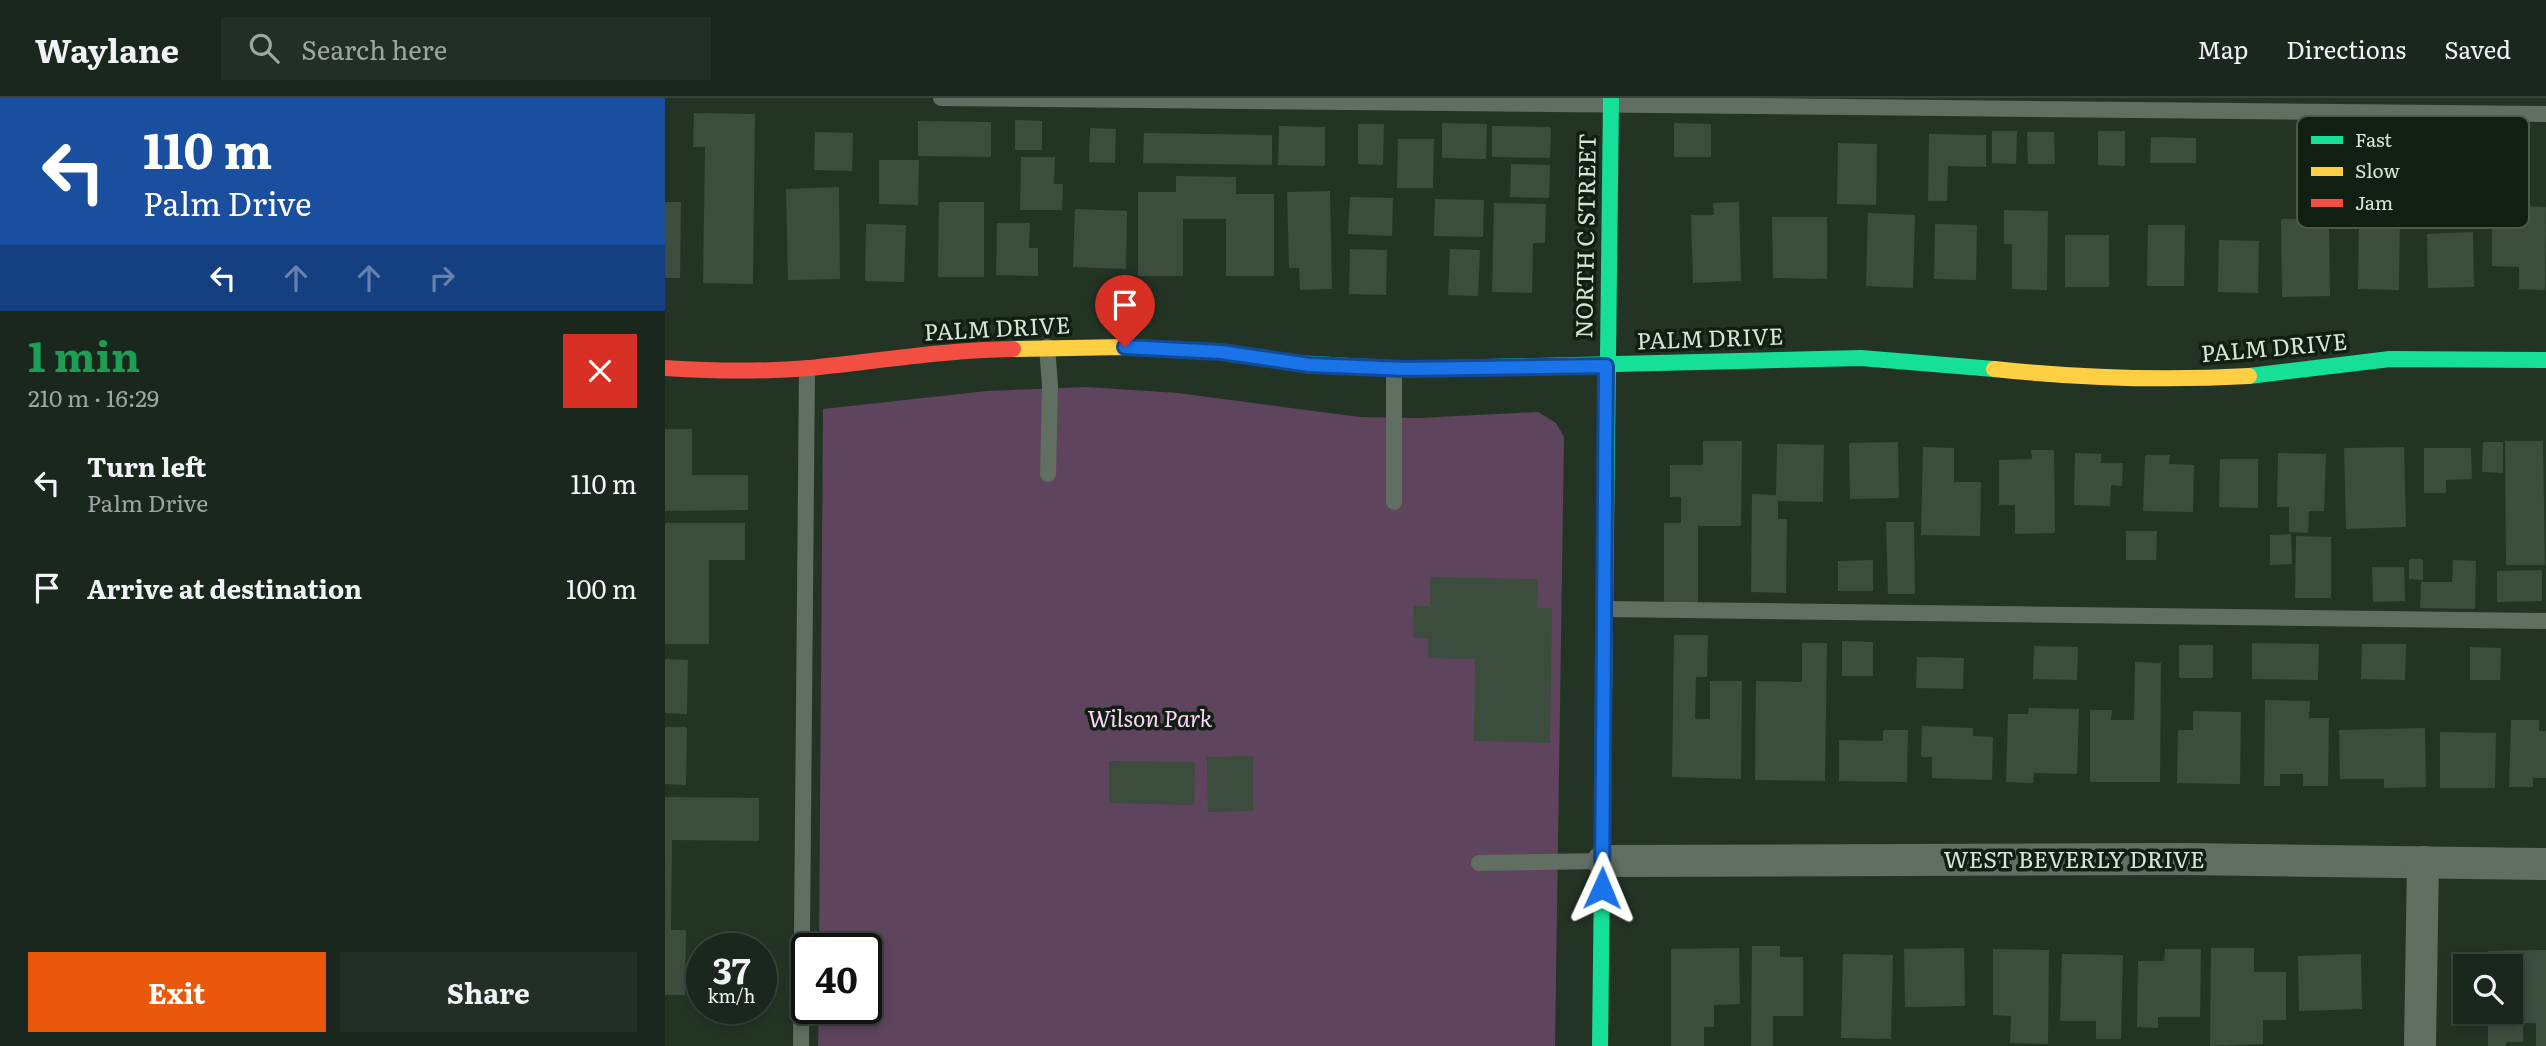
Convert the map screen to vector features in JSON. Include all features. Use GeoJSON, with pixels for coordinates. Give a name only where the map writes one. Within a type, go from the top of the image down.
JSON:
{"type":"FeatureCollection","features":[{"type":"Feature","properties":{"kind":"street","name":"NORTH C STREET"},"geometry":{"type":"LineString","coordinates":[[1600,1046],[1611,102]]}},
{"type":"Feature","properties":{"kind":"street","name":"PALM DRIVE"},"geometry":{"type":"LineString","coordinates":[[665,368],[712,371],[807,368],[966,350],[1047,347],[1125,347],[1221,352],[1310,365],[1395,369],[1861,358],[1951,363],[2062,376],[2190,379],[2278,374],[2390,359],[2546,360]]}},
{"type":"Feature","properties":{"kind":"street","name":"WEST BEVERLY DRIVE"},"geometry":{"type":"LineString","coordinates":[[1603,861],[2184,859],[2546,864]]}},
{"type":"Feature","properties":{"kind":"street"},"geometry":{"type":"LineString","coordinates":[[2420,1046],[2423,862]]}},
{"type":"Feature","properties":{"kind":"lane"},"geometry":{"type":"LineString","coordinates":[[941,98],[1611,102],[2546,114]]}},
{"type":"Feature","properties":{"kind":"lane"},"geometry":{"type":"LineString","coordinates":[[1047,347],[1050,385],[1048,474]]}},
{"type":"Feature","properties":{"kind":"lane"},"geometry":{"type":"LineString","coordinates":[[801,1046],[807,368]]}},
{"type":"Feature","properties":{"kind":"lane"},"geometry":{"type":"LineString","coordinates":[[1394,502],[1395,369]]}},
{"type":"Feature","properties":{"kind":"lane"},"geometry":{"type":"LineString","coordinates":[[1605,609],[2546,621]]}},
{"type":"Feature","properties":{"kind":"lane"},"geometry":{"type":"LineString","coordinates":[[1479,863],[1603,861]]}},
{"type":"Feature","properties":{"kind":"green space","name":"Wilson Park"},"geometry":{"type":"Polygon","coordinates":[[[1087,387],[1178,393],[1360,417],[1419,418],[1538,412],[1556,423],[1564,437],[1555,1046],[818,1046],[819,1024],[882,1024],[882,933],[819,933],[823,409],[987,391],[1087,387]]]}},
{"type":"Feature","properties":{"kind":"building"},"geometry":{"type":"Polygon","coordinates":[[[694,113],[755,114],[753,284],[703,283],[705,147],[693,147],[694,113]]]}},
{"type":"Feature","properties":{"kind":"building"},"geometry":{"type":"Polygon","coordinates":[[[1015,120],[1042,121],[1042,150],[1015,150],[1015,120]]]}},
{"type":"Feature","properties":{"kind":"building"},"geometry":{"type":"Polygon","coordinates":[[[918,121],[991,122],[991,157],[918,156],[918,121]]]}},
{"type":"Feature","properties":{"kind":"building"},"geometry":{"type":"Polygon","coordinates":[[[1442,123],[1487,124],[1486,159],[1442,158],[1442,123]]]}},
{"type":"Feature","properties":{"kind":"building"},"geometry":{"type":"Polygon","coordinates":[[[1674,123],[1711,124],[1711,157],[1674,157],[1674,123]]]}},
{"type":"Feature","properties":{"kind":"building"},"geometry":{"type":"Polygon","coordinates":[[[1358,124],[1384,124],[1383,165],[1358,164],[1358,124]]]}},
{"type":"Feature","properties":{"kind":"building"},"geometry":{"type":"Polygon","coordinates":[[[1279,126],[1325,127],[1325,166],[1278,165],[1279,126]]]}},
{"type":"Feature","properties":{"kind":"building"},"geometry":{"type":"Polygon","coordinates":[[[1492,126],[1551,127],[1550,158],[1492,157],[1492,126]]]}},
{"type":"Feature","properties":{"kind":"building"},"geometry":{"type":"Polygon","coordinates":[[[1090,128],[1116,129],[1115,163],[1089,162],[1090,128]]]}},
{"type":"Feature","properties":{"kind":"building"},"geometry":{"type":"Polygon","coordinates":[[[1992,131],[2017,131],[2016,164],[1992,163],[1992,131]]]}},
{"type":"Feature","properties":{"kind":"building"},"geometry":{"type":"Polygon","coordinates":[[[2098,131],[2125,131],[2125,166],[2098,165],[2098,131]]]}},
{"type":"Feature","properties":{"kind":"building"},"geometry":{"type":"Polygon","coordinates":[[[815,132],[853,133],[852,171],[814,170],[815,132]]]}},
{"type":"Feature","properties":{"kind":"building"},"geometry":{"type":"Polygon","coordinates":[[[2027,132],[2054,132],[2055,164],[2028,164],[2027,132]]]}},
{"type":"Feature","properties":{"kind":"building"},"geometry":{"type":"Polygon","coordinates":[[[1144,133],[1272,135],[1272,165],[1143,163],[1144,133]]]}},
{"type":"Feature","properties":{"kind":"building"},"geometry":{"type":"Polygon","coordinates":[[[1929,134],[1986,135],[1986,167],[1948,166],[1947,201],[1928,201],[1929,134]]]}},
{"type":"Feature","properties":{"kind":"building"},"geometry":{"type":"Polygon","coordinates":[[[2151,137],[2196,138],[2196,163],[2150,163],[2151,137]]]}},
{"type":"Feature","properties":{"kind":"building"},"geometry":{"type":"Polygon","coordinates":[[[1398,139],[1434,139],[1433,188],[1397,188],[1398,139]]]}},
{"type":"Feature","properties":{"kind":"building"},"geometry":{"type":"Polygon","coordinates":[[[1838,143],[1877,144],[1876,205],[1837,204],[1838,143]]]}},
{"type":"Feature","properties":{"kind":"building"},"geometry":{"type":"Polygon","coordinates":[[[1021,157],[1055,157],[1054,184],[1063,184],[1062,210],[1020,210],[1021,157]]]}},
{"type":"Feature","properties":{"kind":"building"},"geometry":{"type":"Polygon","coordinates":[[[879,160],[919,160],[918,205],[879,204],[879,160]]]}},
{"type":"Feature","properties":{"kind":"building"},"geometry":{"type":"Polygon","coordinates":[[[1511,164],[1550,165],[1549,198],[1510,197],[1511,164]]]}},
{"type":"Feature","properties":{"kind":"building"},"geometry":{"type":"Polygon","coordinates":[[[1176,176],[1236,177],[1236,194],[1274,194],[1274,276],[1226,276],[1226,219],[1183,219],[1183,276],[1138,276],[1138,192],[1176,192],[1176,176]]]}},
{"type":"Feature","properties":{"kind":"building"},"geometry":{"type":"Polygon","coordinates":[[[839,187],[840,279],[788,280],[786,189],[839,187]]]}},
{"type":"Feature","properties":{"kind":"building"},"geometry":{"type":"Polygon","coordinates":[[[1330,191],[1332,289],[1300,290],[1299,268],[1289,268],[1287,192],[1330,191]]]}},
{"type":"Feature","properties":{"kind":"building"},"geometry":{"type":"Polygon","coordinates":[[[1350,197],[1393,198],[1392,236],[1348,234],[1350,197]]]}},
{"type":"Feature","properties":{"kind":"building"},"geometry":{"type":"Polygon","coordinates":[[[1435,199],[1484,200],[1483,237],[1434,236],[1435,199]]]}},
{"type":"Feature","properties":{"kind":"building"},"geometry":{"type":"Polygon","coordinates":[[[665,202],[681,202],[680,278],[665,278],[665,202]]]}},
{"type":"Feature","properties":{"kind":"building"},"geometry":{"type":"Polygon","coordinates":[[[939,202],[984,202],[984,277],[938,277],[939,202]]]}},
{"type":"Feature","properties":{"kind":"building"},"geometry":{"type":"Polygon","coordinates":[[[1739,202],[1741,281],[1693,283],[1691,215],[1714,215],[1713,203],[1739,202]]]}},
{"type":"Feature","properties":{"kind":"building"},"geometry":{"type":"Polygon","coordinates":[[[1494,203],[1546,204],[1545,243],[1533,243],[1532,293],[1492,292],[1494,203]]]}},
{"type":"Feature","properties":{"kind":"building"},"geometry":{"type":"Polygon","coordinates":[[[2529,206],[2546,207],[2545,290],[2519,289],[2519,267],[2492,266],[2492,228],[2529,228],[2529,206]]]}},
{"type":"Feature","properties":{"kind":"building"},"geometry":{"type":"Polygon","coordinates":[[[1075,209],[1127,211],[1126,269],[1073,267],[1075,209]]]}},
{"type":"Feature","properties":{"kind":"building"},"geometry":{"type":"Polygon","coordinates":[[[2004,210],[2048,211],[2047,290],[2012,289],[2012,244],[2004,244],[2004,210]]]}},
{"type":"Feature","properties":{"kind":"building"},"geometry":{"type":"Polygon","coordinates":[[[1868,213],[1915,215],[1913,288],[1866,286],[1868,213]]]}},
{"type":"Feature","properties":{"kind":"building"},"geometry":{"type":"Polygon","coordinates":[[[1772,217],[1827,217],[1827,279],[1773,278],[1772,217]]]}},
{"type":"Feature","properties":{"kind":"building"},"geometry":{"type":"Polygon","coordinates":[[[2281,219],[2297,219],[2297,228],[2329,228],[2330,296],[2282,297],[2281,219]]]}},
{"type":"Feature","properties":{"kind":"building"},"geometry":{"type":"Polygon","coordinates":[[[997,223],[1030,223],[1029,248],[1038,248],[1038,276],[996,275],[997,223]]]}},
{"type":"Feature","properties":{"kind":"building"},"geometry":{"type":"Polygon","coordinates":[[[866,224],[906,225],[904,282],[865,281],[866,224]]]}},
{"type":"Feature","properties":{"kind":"building"},"geometry":{"type":"Polygon","coordinates":[[[1935,224],[1977,225],[1976,280],[1934,279],[1935,224]]]}},
{"type":"Feature","properties":{"kind":"building"},"geometry":{"type":"Polygon","coordinates":[[[2148,225],[2185,225],[2184,286],[2147,286],[2148,225]]]}},
{"type":"Feature","properties":{"kind":"building"},"geometry":{"type":"Polygon","coordinates":[[[2359,228],[2400,228],[2399,290],[2358,289],[2359,228]]]}},
{"type":"Feature","properties":{"kind":"building"},"geometry":{"type":"Polygon","coordinates":[[[2473,232],[2474,287],[2428,288],[2427,234],[2473,232]]]}},
{"type":"Feature","properties":{"kind":"building"},"geometry":{"type":"Polygon","coordinates":[[[2065,235],[2109,235],[2109,287],[2065,287],[2065,235]]]}},
{"type":"Feature","properties":{"kind":"building"},"geometry":{"type":"Polygon","coordinates":[[[2219,240],[2259,241],[2258,293],[2218,292],[2219,240]]]}},
{"type":"Feature","properties":{"kind":"building"},"geometry":{"type":"Polygon","coordinates":[[[1350,249],[1387,250],[1386,295],[1349,294],[1350,249]]]}},
{"type":"Feature","properties":{"kind":"building"},"geometry":{"type":"Polygon","coordinates":[[[1450,249],[1480,250],[1478,296],[1448,295],[1450,249]]]}},
{"type":"Feature","properties":{"kind":"building"},"geometry":{"type":"Polygon","coordinates":[[[665,429],[692,429],[692,475],[748,475],[748,510],[665,511],[665,429]]]}},
{"type":"Feature","properties":{"kind":"building"},"geometry":{"type":"Polygon","coordinates":[[[1703,441],[1742,441],[1741,526],[1698,526],[1698,604],[1664,603],[1664,523],[1681,523],[1681,497],[1670,497],[1670,465],[1703,465],[1703,441]]]}},
{"type":"Feature","properties":{"kind":"building"},"geometry":{"type":"Polygon","coordinates":[[[2505,441],[2543,441],[2545,565],[2506,565],[2505,441]]]}},
{"type":"Feature","properties":{"kind":"building"},"geometry":{"type":"Polygon","coordinates":[[[1898,442],[1899,498],[1850,499],[1849,443],[1898,442]]]}},
{"type":"Feature","properties":{"kind":"building"},"geometry":{"type":"Polygon","coordinates":[[[2483,442],[2503,442],[2503,473],[2482,472],[2483,442]]]}},
{"type":"Feature","properties":{"kind":"building"},"geometry":{"type":"Polygon","coordinates":[[[1777,444],[1824,445],[1823,502],[1778,501],[1778,519],[1787,519],[1786,593],[1751,592],[1752,494],[1776,495],[1777,444]]]}},
{"type":"Feature","properties":{"kind":"building"},"geometry":{"type":"Polygon","coordinates":[[[1923,447],[1954,448],[1954,482],[1981,482],[1980,536],[1921,535],[1923,447]]]}},
{"type":"Feature","properties":{"kind":"building"},"geometry":{"type":"Polygon","coordinates":[[[2404,447],[2406,527],[2346,529],[2344,448],[2404,447]]]}},
{"type":"Feature","properties":{"kind":"building"},"geometry":{"type":"Polygon","coordinates":[[[2424,448],[2471,448],[2472,479],[2446,480],[2446,493],[2424,493],[2424,448]]]}},
{"type":"Feature","properties":{"kind":"building"},"geometry":{"type":"Polygon","coordinates":[[[2031,450],[2054,450],[2055,533],[2015,534],[2015,505],[1999,505],[1999,460],[2032,459],[2031,450]]]}},
{"type":"Feature","properties":{"kind":"building"},"geometry":{"type":"Polygon","coordinates":[[[2075,453],[2101,454],[2101,463],[2123,463],[2122,486],[2111,485],[2110,506],[2074,505],[2075,453]]]}},
{"type":"Feature","properties":{"kind":"building"},"geometry":{"type":"Polygon","coordinates":[[[2278,453],[2326,454],[2324,511],[2309,511],[2308,533],[2289,532],[2289,507],[2277,507],[2278,453]]]}},
{"type":"Feature","properties":{"kind":"building"},"geometry":{"type":"Polygon","coordinates":[[[2145,455],[2170,455],[2169,464],[2194,465],[2193,512],[2143,511],[2145,455]]]}},
{"type":"Feature","properties":{"kind":"building"},"geometry":{"type":"Polygon","coordinates":[[[2220,459],[2258,459],[2258,508],[2219,507],[2220,459]]]}},
{"type":"Feature","properties":{"kind":"building"},"geometry":{"type":"Polygon","coordinates":[[[1886,522],[1914,522],[1915,594],[1888,594],[1886,522]]]}},
{"type":"Feature","properties":{"kind":"building"},"geometry":{"type":"Polygon","coordinates":[[[665,523],[745,523],[745,560],[709,560],[709,644],[665,644],[665,523]]]}},
{"type":"Feature","properties":{"kind":"building"},"geometry":{"type":"Polygon","coordinates":[[[2126,531],[2157,531],[2156,560],[2126,560],[2126,531]]]}},
{"type":"Feature","properties":{"kind":"building"},"geometry":{"type":"Polygon","coordinates":[[[2291,534],[2292,564],[2270,565],[2270,535],[2291,534]]]}},
{"type":"Feature","properties":{"kind":"building"},"geometry":{"type":"Polygon","coordinates":[[[2296,536],[2331,537],[2331,598],[2295,598],[2296,536]]]}},
{"type":"Feature","properties":{"kind":"building"},"geometry":{"type":"Polygon","coordinates":[[[2409,559],[2423,559],[2423,580],[2409,579],[2409,559]]]}},
{"type":"Feature","properties":{"kind":"building"},"geometry":{"type":"Polygon","coordinates":[[[1873,560],[1873,591],[1838,591],[1838,561],[1873,560]]]}},
{"type":"Feature","properties":{"kind":"building"},"geometry":{"type":"Polygon","coordinates":[[[2453,560],[2476,561],[2475,609],[2420,608],[2421,582],[2452,582],[2453,560]]]}},
{"type":"Feature","properties":{"kind":"building"},"geometry":{"type":"Polygon","coordinates":[[[2372,567],[2404,567],[2405,601],[2373,602],[2372,567]]]}},
{"type":"Feature","properties":{"kind":"building"},"geometry":{"type":"Polygon","coordinates":[[[2542,570],[2542,601],[2497,602],[2497,571],[2542,570]]]}},
{"type":"Feature","properties":{"kind":"building"},"geometry":{"type":"Polygon","coordinates":[[[1430,577],[1538,579],[1537,608],[1552,608],[1550,743],[1474,741],[1475,659],[1428,658],[1428,638],[1413,638],[1414,606],[1430,606],[1430,577]]]}},
{"type":"Feature","properties":{"kind":"building"},"geometry":{"type":"Polygon","coordinates":[[[1674,635],[1708,635],[1707,677],[1696,677],[1695,719],[1710,719],[1710,681],[1742,681],[1741,779],[1672,777],[1674,635]]]}},
{"type":"Feature","properties":{"kind":"building"},"geometry":{"type":"Polygon","coordinates":[[[1842,641],[1873,642],[1873,676],[1842,676],[1842,641]]]}},
{"type":"Feature","properties":{"kind":"building"},"geometry":{"type":"Polygon","coordinates":[[[1802,643],[1827,643],[1825,781],[1755,780],[1756,681],[1802,682],[1802,643]]]}},
{"type":"Feature","properties":{"kind":"building"},"geometry":{"type":"Polygon","coordinates":[[[2252,643],[2319,644],[2318,680],[2252,679],[2252,643]]]}},
{"type":"Feature","properties":{"kind":"building"},"geometry":{"type":"Polygon","coordinates":[[[2362,644],[2406,644],[2405,680],[2361,679],[2362,644]]]}},
{"type":"Feature","properties":{"kind":"building"},"geometry":{"type":"Polygon","coordinates":[[[2179,645],[2213,645],[2213,678],[2179,678],[2179,645]]]}},
{"type":"Feature","properties":{"kind":"building"},"geometry":{"type":"Polygon","coordinates":[[[2034,646],[2078,647],[2077,680],[2033,679],[2034,646]]]}},
{"type":"Feature","properties":{"kind":"building"},"geometry":{"type":"Polygon","coordinates":[[[2470,647],[2501,648],[2500,680],[2470,680],[2470,647]]]}},
{"type":"Feature","properties":{"kind":"building"},"geometry":{"type":"Polygon","coordinates":[[[1917,657],[1964,658],[1963,689],[1916,688],[1917,657]]]}},
{"type":"Feature","properties":{"kind":"building"},"geometry":{"type":"Polygon","coordinates":[[[665,659],[688,660],[687,714],[665,713],[665,659]]]}},
{"type":"Feature","properties":{"kind":"building"},"geometry":{"type":"Polygon","coordinates":[[[2135,662],[2161,663],[2160,782],[2090,782],[2090,710],[2112,710],[2111,720],[2134,720],[2135,662]]]}},
{"type":"Feature","properties":{"kind":"building"},"geometry":{"type":"Polygon","coordinates":[[[2265,700],[2310,701],[2309,718],[2329,718],[2328,786],[2303,786],[2303,774],[2280,774],[2280,786],[2264,786],[2265,700]]]}},
{"type":"Feature","properties":{"kind":"building"},"geometry":{"type":"Polygon","coordinates":[[[2029,708],[2079,709],[2077,774],[2034,773],[2033,783],[2006,782],[2008,714],[2028,714],[2029,708]]]}},
{"type":"Feature","properties":{"kind":"building"},"geometry":{"type":"Polygon","coordinates":[[[2193,711],[2241,712],[2240,784],[2177,783],[2178,730],[2193,730],[2193,711]]]}},
{"type":"Feature","properties":{"kind":"building"},"geometry":{"type":"Polygon","coordinates":[[[2511,720],[2539,720],[2539,731],[2546,731],[2546,778],[2533,778],[2533,787],[2509,787],[2511,720]]]}},
{"type":"Feature","properties":{"kind":"building"},"geometry":{"type":"Polygon","coordinates":[[[1922,726],[1973,728],[1973,736],[1993,737],[1992,780],[1932,778],[1932,757],[1921,757],[1922,726]]]}},
{"type":"Feature","properties":{"kind":"building"},"geometry":{"type":"Polygon","coordinates":[[[665,727],[687,727],[686,785],[665,784],[665,727]]]}},
{"type":"Feature","properties":{"kind":"building"},"geometry":{"type":"Polygon","coordinates":[[[2425,728],[2426,787],[2384,788],[2384,779],[2340,779],[2339,730],[2425,728]]]}},
{"type":"Feature","properties":{"kind":"building"},"geometry":{"type":"Polygon","coordinates":[[[1883,730],[1908,730],[1907,782],[1839,781],[1839,740],[1883,741],[1883,730]]]}},
{"type":"Feature","properties":{"kind":"building"},"geometry":{"type":"Polygon","coordinates":[[[2440,732],[2496,733],[2495,788],[2440,788],[2440,732]]]}},
{"type":"Feature","properties":{"kind":"building"},"geometry":{"type":"Polygon","coordinates":[[[1253,756],[1253,811],[1208,812],[1207,757],[1253,756]]]}},
{"type":"Feature","properties":{"kind":"building"},"geometry":{"type":"Polygon","coordinates":[[[1109,761],[1195,762],[1194,805],[1109,803],[1109,761]]]}},
{"type":"Feature","properties":{"kind":"building"},"geometry":{"type":"Polygon","coordinates":[[[665,797],[759,798],[759,841],[672,840],[671,930],[686,930],[685,995],[665,995],[665,797]]]}},
{"type":"Feature","properties":{"kind":"building"},"geometry":{"type":"Polygon","coordinates":[[[1752,946],[1780,946],[1780,957],[1803,957],[1803,1016],[1773,1016],[1773,1046],[1751,1046],[1752,946]]]}},
{"type":"Feature","properties":{"kind":"building"},"geometry":{"type":"Polygon","coordinates":[[[1739,948],[1740,1004],[1714,1005],[1714,1027],[1704,1027],[1704,1046],[1671,1046],[1671,949],[1739,948]]]}},
{"type":"Feature","properties":{"kind":"building"},"geometry":{"type":"Polygon","coordinates":[[[1964,948],[1965,1006],[1905,1007],[1904,949],[1964,948]]]}},
{"type":"Feature","properties":{"kind":"building"},"geometry":{"type":"Polygon","coordinates":[[[2211,948],[2254,948],[2254,972],[2286,972],[2286,1020],[2263,1020],[2263,1044],[2210,1046],[2211,948]]]}},
{"type":"Feature","properties":{"kind":"building"},"geometry":{"type":"Polygon","coordinates":[[[1993,949],[2049,950],[2048,1044],[2010,1043],[2011,1016],[1993,1015],[1993,949]]]}},
{"type":"Feature","properties":{"kind":"building"},"geometry":{"type":"Polygon","coordinates":[[[2165,949],[2201,949],[2200,1017],[2158,1017],[2158,1028],[2137,1027],[2138,961],[2164,961],[2165,949]]]}},
{"type":"Feature","properties":{"kind":"building"},"geometry":{"type":"Polygon","coordinates":[[[2546,950],[2546,1046],[2536,1046],[2536,1023],[2523,1023],[2523,954],[2488,954],[2488,951],[2546,950]]]}},
{"type":"Feature","properties":{"kind":"building"},"geometry":{"type":"Polygon","coordinates":[[[1843,954],[1893,955],[1891,1039],[1841,1038],[1843,954]]]}},
{"type":"Feature","properties":{"kind":"building"},"geometry":{"type":"Polygon","coordinates":[[[2062,954],[2123,955],[2121,1039],[2096,1039],[2096,1021],[2060,1021],[2062,954]]]}},
{"type":"Feature","properties":{"kind":"building"},"geometry":{"type":"Polygon","coordinates":[[[2361,954],[2362,1009],[2299,1011],[2298,956],[2361,954]]]}},
{"type":"Feature","properties":{"kind":"building"},"geometry":{"type":"Polygon","coordinates":[[[2488,1024],[2523,1024],[2523,1042],[2488,1046],[2488,1024]]]}},
{"type":"Feature","properties":{"kind":"traffic: fast"},"geometry":{"type":"LineString","coordinates":[[1600,1046],[1611,98]]}},
{"type":"Feature","properties":{"kind":"traffic: fast"},"geometry":{"type":"LineString","coordinates":[[1295,363],[1406,369],[1861,358],[1994,369]]}},
{"type":"Feature","properties":{"kind":"traffic: fast"},"geometry":{"type":"LineString","coordinates":[[2249,376],[2390,359],[2546,360]]}},
{"type":"Feature","properties":{"kind":"traffic: slow"},"geometry":{"type":"LineString","coordinates":[[1013,349],[1125,347],[1221,352],[1295,363]]}},
{"type":"Feature","properties":{"kind":"traffic: slow"},"geometry":{"type":"LineString","coordinates":[[1994,369],[2121,378],[2249,376]]}},
{"type":"Feature","properties":{"kind":"traffic: jam"},"geometry":{"type":"LineString","coordinates":[[665,368],[737,371],[792,369],[1013,349]]}},
{"type":"Feature","properties":{"kind":"route"},"geometry":{"type":"LineString","coordinates":[[1125,347],[1221,352],[1310,365],[1406,369],[1606,366],[1602,888]]}}]}
